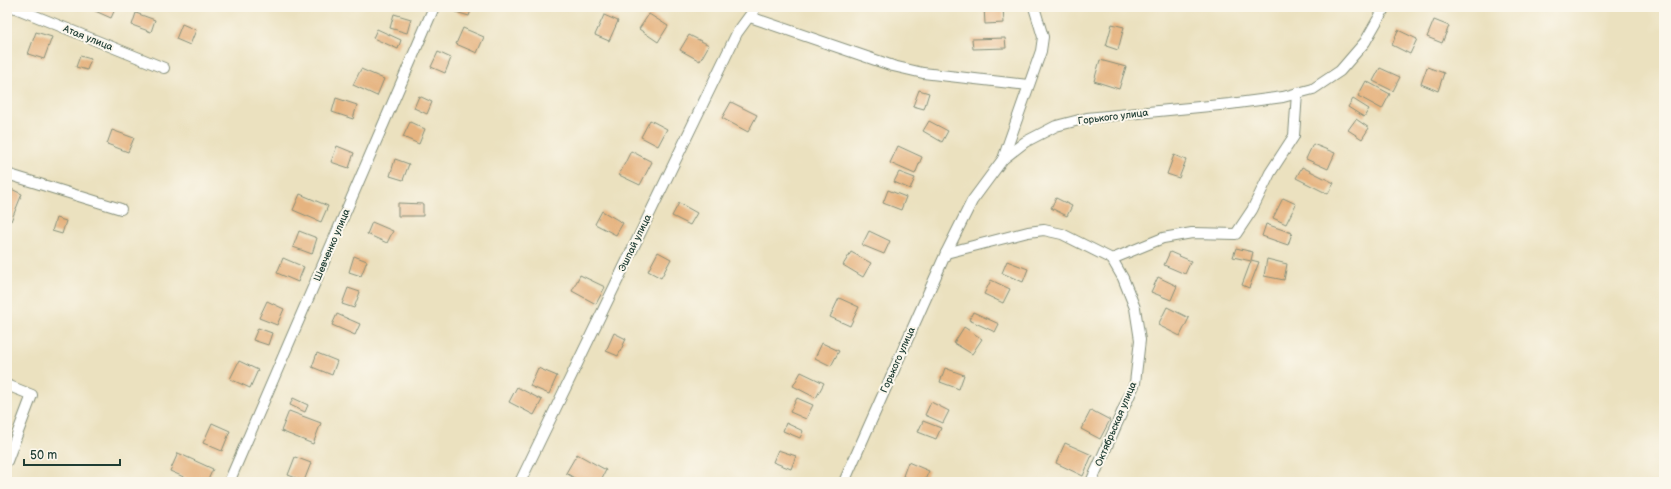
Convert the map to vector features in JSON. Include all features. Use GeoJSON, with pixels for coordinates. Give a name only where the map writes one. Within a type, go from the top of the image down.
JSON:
{"type":"FeatureCollection","features":[{"type":"Feature","properties":{"kind":"street","name":"Атая улица"},"geometry":{"type":"LineString","coordinates":[[13,7],[164,68]]}},
{"type":"Feature","properties":{"kind":"street","name":"Шевченко улица"},"geometry":{"type":"LineString","coordinates":[[229,482],[434,7]]}},
{"type":"Feature","properties":{"kind":"street","name":"Эшпай улица"},"geometry":{"type":"LineString","coordinates":[[520,482],[737,33],[756,7]]}},
{"type":"Feature","properties":{"kind":"street"},"geometry":{"type":"LineString","coordinates":[[1003,159],[1040,51],[1043,37],[1034,7]]}},
{"type":"Feature","properties":{"kind":"street","name":"Горького улица"},"geometry":{"type":"LineString","coordinates":[[844,482],[946,253],[972,201],[1003,159],[1026,142],[1056,126],[1087,118],[1230,104],[1283,97],[1313,89],[1340,71],[1365,42],[1385,7]]}},
{"type":"Feature","properties":{"kind":"street"},"geometry":{"type":"LineString","coordinates":[[750,17],[893,66],[923,73],[1028,85]]}},
{"type":"Feature","properties":{"kind":"street"},"geometry":{"type":"LineString","coordinates":[[946,253],[1028,232],[1044,230],[1062,234],[1112,259],[1163,238],[1192,233],[1236,234],[1252,210],[1270,173],[1294,136],[1297,93]]}},
{"type":"Feature","properties":{"kind":"street"},"geometry":{"type":"LineString","coordinates":[[7,174],[121,209]]}},
{"type":"Feature","properties":{"kind":"street","name":"Октябрьская улица"},"geometry":{"type":"LineString","coordinates":[[1091,482],[1134,383],[1140,340],[1135,308],[1123,278],[1112,259]]}},
{"type":"Feature","properties":{"kind":"street"},"geometry":{"type":"LineString","coordinates":[[7,385],[32,395],[7,461]]}},
{"type":"Feature","properties":{"kind":"building"},"geometry":{"type":"Polygon","coordinates":[[[95,7],[116,7],[111,18],[93,10],[95,7]]]}},
{"type":"Feature","properties":{"kind":"building"},"geometry":{"type":"Polygon","coordinates":[[[458,7],[472,7],[469,16],[456,12],[458,7]]]}},
{"type":"Feature","properties":{"kind":"building"},"geometry":{"type":"Polygon","coordinates":[[[984,7],[1003,7],[1004,23],[985,24],[984,7]]]}},
{"type":"Feature","properties":{"kind":"building"},"geometry":{"type":"Polygon","coordinates":[[[136,13],[155,20],[151,32],[132,25],[136,13]]]}},
{"type":"Feature","properties":{"kind":"building"},"geometry":{"type":"Polygon","coordinates":[[[394,14],[411,19],[407,33],[390,28],[394,14]]]}},
{"type":"Feature","properties":{"kind":"building"},"geometry":{"type":"Polygon","coordinates":[[[649,14],[668,26],[658,42],[639,29],[649,14]]]}},
{"type":"Feature","properties":{"kind":"building"},"geometry":{"type":"Polygon","coordinates":[[[604,15],[618,21],[609,41],[595,35],[604,15]]]}},
{"type":"Feature","properties":{"kind":"building"},"geometry":{"type":"Polygon","coordinates":[[[1434,20],[1449,26],[1442,43],[1427,37],[1434,20]]]}},
{"type":"Feature","properties":{"kind":"building"},"geometry":{"type":"Polygon","coordinates":[[[182,24],[196,30],[190,45],[176,39],[182,24]]]}},
{"type":"Feature","properties":{"kind":"building"},"geometry":{"type":"Polygon","coordinates":[[[1112,24],[1124,27],[1118,50],[1106,46],[1112,24]]]}},
{"type":"Feature","properties":{"kind":"building"},"geometry":{"type":"Polygon","coordinates":[[[463,28],[484,37],[477,53],[456,44],[463,28]]]}},
{"type":"Feature","properties":{"kind":"building"},"geometry":{"type":"Polygon","coordinates":[[[377,29],[401,40],[398,49],[373,38],[377,29]]]}},
{"type":"Feature","properties":{"kind":"building"},"geometry":{"type":"Polygon","coordinates":[[[1398,30],[1417,39],[1410,54],[1392,45],[1398,30]]]}},
{"type":"Feature","properties":{"kind":"building"},"geometry":{"type":"Polygon","coordinates":[[[36,32],[52,37],[44,59],[28,54],[36,32]]]}},
{"type":"Feature","properties":{"kind":"building"},"geometry":{"type":"Polygon","coordinates":[[[689,35],[709,45],[700,61],[680,50],[689,35]]]}},
{"type":"Feature","properties":{"kind":"building"},"geometry":{"type":"Polygon","coordinates":[[[1005,38],[1006,48],[973,49],[972,39],[1005,38]]]}},
{"type":"Feature","properties":{"kind":"building"},"geometry":{"type":"Polygon","coordinates":[[[438,52],[451,58],[445,73],[431,67],[438,52]]]}},
{"type":"Feature","properties":{"kind":"building"},"geometry":{"type":"Polygon","coordinates":[[[80,56],[91,59],[87,70],[76,67],[80,56]]]}},
{"type":"Feature","properties":{"kind":"building"},"geometry":{"type":"Polygon","coordinates":[[[1100,60],[1126,67],[1119,89],[1094,81],[1100,60]]]}},
{"type":"Feature","properties":{"kind":"building"},"geometry":{"type":"Polygon","coordinates":[[[1427,67],[1444,73],[1438,91],[1421,84],[1427,67]]]}},
{"type":"Feature","properties":{"kind":"building"},"geometry":{"type":"Polygon","coordinates":[[[1380,68],[1400,77],[1393,91],[1373,81],[1380,68]]]}},
{"type":"Feature","properties":{"kind":"building"},"geometry":{"type":"Polygon","coordinates":[[[361,69],[384,79],[377,96],[353,85],[361,69]]]}},
{"type":"Feature","properties":{"kind":"building"},"geometry":{"type":"Polygon","coordinates":[[[1366,81],[1390,94],[1382,109],[1358,96],[1366,81]]]}},
{"type":"Feature","properties":{"kind":"building"},"geometry":{"type":"Polygon","coordinates":[[[919,90],[929,93],[924,109],[913,106],[919,90]]]}},
{"type":"Feature","properties":{"kind":"building"},"geometry":{"type":"Polygon","coordinates":[[[419,96],[432,102],[427,114],[414,108],[419,96]]]}},
{"type":"Feature","properties":{"kind":"building"},"geometry":{"type":"Polygon","coordinates":[[[336,98],[357,105],[353,119],[332,112],[336,98]]]}},
{"type":"Feature","properties":{"kind":"building"},"geometry":{"type":"Polygon","coordinates":[[[1353,99],[1369,109],[1364,117],[1348,107],[1353,99]]]}},
{"type":"Feature","properties":{"kind":"building"},"geometry":{"type":"Polygon","coordinates":[[[731,102],[757,115],[748,132],[722,118],[731,102]]]}},
{"type":"Feature","properties":{"kind":"building"},"geometry":{"type":"Polygon","coordinates":[[[1356,119],[1369,128],[1362,139],[1348,130],[1356,119]]]}},
{"type":"Feature","properties":{"kind":"building"},"geometry":{"type":"Polygon","coordinates":[[[650,120],[667,129],[658,146],[641,137],[650,120]]]}},
{"type":"Feature","properties":{"kind":"building"},"geometry":{"type":"Polygon","coordinates":[[[929,121],[948,131],[942,142],[923,131],[929,121]]]}},
{"type":"Feature","properties":{"kind":"building"},"geometry":{"type":"Polygon","coordinates":[[[410,122],[425,129],[419,144],[403,137],[410,122]]]}},
{"type":"Feature","properties":{"kind":"building"},"geometry":{"type":"Polygon","coordinates":[[[112,130],[134,138],[128,152],[107,144],[112,130]]]}},
{"type":"Feature","properties":{"kind":"building"},"geometry":{"type":"Polygon","coordinates":[[[1313,144],[1335,153],[1328,169],[1306,159],[1313,144]]]}},
{"type":"Feature","properties":{"kind":"building"},"geometry":{"type":"Polygon","coordinates":[[[337,146],[354,153],[349,168],[331,162],[337,146]]]}},
{"type":"Feature","properties":{"kind":"building"},"geometry":{"type":"Polygon","coordinates":[[[898,146],[922,157],[915,174],[890,163],[898,146]]]}},
{"type":"Feature","properties":{"kind":"building"},"geometry":{"type":"Polygon","coordinates":[[[631,151],[652,162],[640,185],[619,175],[631,151]]]}},
{"type":"Feature","properties":{"kind":"building"},"geometry":{"type":"Polygon","coordinates":[[[1174,155],[1186,160],[1179,178],[1167,174],[1174,155]]]}},
{"type":"Feature","properties":{"kind":"building"},"geometry":{"type":"Polygon","coordinates":[[[395,159],[409,164],[403,180],[390,176],[395,159]]]}},
{"type":"Feature","properties":{"kind":"building"},"geometry":{"type":"Polygon","coordinates":[[[1302,167],[1334,183],[1328,194],[1296,178],[1302,167]]]}},
{"type":"Feature","properties":{"kind":"building"},"geometry":{"type":"Polygon","coordinates":[[[899,172],[915,178],[910,189],[894,182],[899,172]]]}},
{"type":"Feature","properties":{"kind":"building"},"geometry":{"type":"Polygon","coordinates":[[[7,187],[22,194],[11,221],[7,220],[7,187]]]}},
{"type":"Feature","properties":{"kind":"building"},"geometry":{"type":"Polygon","coordinates":[[[888,190],[906,197],[901,210],[883,203],[888,190]]]}},
{"type":"Feature","properties":{"kind":"building"},"geometry":{"type":"Polygon","coordinates":[[[300,194],[328,206],[321,222],[293,210],[300,194]]]}},
{"type":"Feature","properties":{"kind":"building"},"geometry":{"type":"Polygon","coordinates":[[[1056,198],[1072,206],[1067,216],[1051,208],[1056,198]]]}},
{"type":"Feature","properties":{"kind":"building"},"geometry":{"type":"Polygon","coordinates":[[[1283,198],[1296,204],[1286,224],[1273,218],[1283,198]]]}},
{"type":"Feature","properties":{"kind":"building"},"geometry":{"type":"Polygon","coordinates":[[[398,203],[423,204],[423,216],[398,216],[398,203]]]}},
{"type":"Feature","properties":{"kind":"building"},"geometry":{"type":"Polygon","coordinates":[[[679,203],[697,213],[690,225],[672,216],[679,203]]]}},
{"type":"Feature","properties":{"kind":"building"},"geometry":{"type":"Polygon","coordinates":[[[602,211],[623,223],[616,235],[595,224],[602,211]]]}},
{"type":"Feature","properties":{"kind":"building"},"geometry":{"type":"Polygon","coordinates":[[[56,218],[66,221],[62,234],[52,231],[56,218]]]}},
{"type":"Feature","properties":{"kind":"building"},"geometry":{"type":"Polygon","coordinates":[[[372,222],[393,231],[387,243],[367,234],[372,222]]]}},
{"type":"Feature","properties":{"kind":"building"},"geometry":{"type":"Polygon","coordinates":[[[1266,224],[1292,233],[1288,245],[1262,236],[1266,224]]]}},
{"type":"Feature","properties":{"kind":"building"},"geometry":{"type":"Polygon","coordinates":[[[299,231],[317,238],[312,254],[293,247],[299,231]]]}},
{"type":"Feature","properties":{"kind":"building"},"geometry":{"type":"Polygon","coordinates":[[[869,231],[890,241],[884,254],[862,245],[869,231]]]}},
{"type":"Feature","properties":{"kind":"building"},"geometry":{"type":"Polygon","coordinates":[[[1236,248],[1253,252],[1251,260],[1259,262],[1249,288],[1242,285],[1251,261],[1233,257],[1236,248]]]}},
{"type":"Feature","properties":{"kind":"building"},"geometry":{"type":"Polygon","coordinates":[[[658,252],[671,259],[661,278],[648,271],[658,252]]]}},
{"type":"Feature","properties":{"kind":"building"},"geometry":{"type":"Polygon","coordinates":[[[851,252],[871,263],[863,277],[843,265],[851,252]]]}},
{"type":"Feature","properties":{"kind":"building"},"geometry":{"type":"Polygon","coordinates":[[[1170,252],[1191,261],[1185,274],[1164,265],[1170,252]]]}},
{"type":"Feature","properties":{"kind":"building"},"geometry":{"type":"Polygon","coordinates":[[[354,256],[367,261],[361,276],[349,272],[354,256]]]}},
{"type":"Feature","properties":{"kind":"building"},"geometry":{"type":"Polygon","coordinates":[[[283,258],[304,267],[298,282],[277,273],[283,258]]]}},
{"type":"Feature","properties":{"kind":"building"},"geometry":{"type":"Polygon","coordinates":[[[1267,259],[1287,264],[1284,280],[1264,276],[1267,259]]]}},
{"type":"Feature","properties":{"kind":"building"},"geometry":{"type":"Polygon","coordinates":[[[1007,261],[1028,269],[1023,282],[1002,273],[1007,261]]]}},
{"type":"Feature","properties":{"kind":"building"},"geometry":{"type":"Polygon","coordinates":[[[580,275],[605,287],[596,304],[572,291],[580,275]]]}},
{"type":"Feature","properties":{"kind":"building"},"geometry":{"type":"Polygon","coordinates":[[[1158,277],[1177,286],[1171,300],[1151,292],[1158,277]]]}},
{"type":"Feature","properties":{"kind":"building"},"geometry":{"type":"Polygon","coordinates":[[[991,280],[1010,289],[1003,303],[984,294],[991,280]]]}},
{"type":"Feature","properties":{"kind":"building"},"geometry":{"type":"Polygon","coordinates":[[[348,288],[360,292],[354,308],[342,304],[348,288]]]}},
{"type":"Feature","properties":{"kind":"building"},"geometry":{"type":"Polygon","coordinates":[[[839,298],[859,307],[850,326],[830,317],[839,298]]]}},
{"type":"Feature","properties":{"kind":"building"},"geometry":{"type":"Polygon","coordinates":[[[267,301],[284,309],[277,325],[259,318],[267,301]]]}},
{"type":"Feature","properties":{"kind":"building"},"geometry":{"type":"Polygon","coordinates":[[[1167,307],[1189,318],[1180,336],[1158,325],[1167,307]]]}},
{"type":"Feature","properties":{"kind":"building"},"geometry":{"type":"Polygon","coordinates":[[[973,312],[999,324],[995,332],[969,320],[973,312]]]}},
{"type":"Feature","properties":{"kind":"building"},"geometry":{"type":"Polygon","coordinates":[[[337,314],[360,324],[355,335],[332,325],[337,314]]]}},
{"type":"Feature","properties":{"kind":"building"},"geometry":{"type":"Polygon","coordinates":[[[964,327],[982,339],[972,354],[954,343],[964,327]]]}},
{"type":"Feature","properties":{"kind":"building"},"geometry":{"type":"Polygon","coordinates":[[[258,328],[272,333],[268,345],[253,340],[258,328]]]}},
{"type":"Feature","properties":{"kind":"building"},"geometry":{"type":"Polygon","coordinates":[[[614,333],[626,339],[618,356],[606,351],[614,333]]]}},
{"type":"Feature","properties":{"kind":"building"},"geometry":{"type":"Polygon","coordinates":[[[822,343],[839,351],[831,366],[815,358],[822,343]]]}},
{"type":"Feature","properties":{"kind":"building"},"geometry":{"type":"Polygon","coordinates":[[[317,353],[337,361],[332,375],[312,367],[317,353]]]}},
{"type":"Feature","properties":{"kind":"building"},"geometry":{"type":"Polygon","coordinates":[[[239,361],[258,370],[250,388],[230,379],[239,361]]]}},
{"type":"Feature","properties":{"kind":"building"},"geometry":{"type":"Polygon","coordinates":[[[538,368],[557,376],[549,394],[530,386],[538,368]]]}},
{"type":"Feature","properties":{"kind":"building"},"geometry":{"type":"Polygon","coordinates":[[[945,368],[964,375],[959,389],[940,382],[945,368]]]}},
{"type":"Feature","properties":{"kind":"building"},"geometry":{"type":"Polygon","coordinates":[[[801,372],[824,383],[816,398],[793,386],[801,372]]]}},
{"type":"Feature","properties":{"kind":"building"},"geometry":{"type":"Polygon","coordinates":[[[517,387],[542,400],[534,415],[509,402],[517,387]]]}},
{"type":"Feature","properties":{"kind":"building"},"geometry":{"type":"Polygon","coordinates":[[[293,398],[308,405],[305,412],[290,405],[293,398]]]}},
{"type":"Feature","properties":{"kind":"building"},"geometry":{"type":"Polygon","coordinates":[[[797,398],[813,405],[806,419],[790,412],[797,398]]]}},
{"type":"Feature","properties":{"kind":"building"},"geometry":{"type":"Polygon","coordinates":[[[931,402],[949,411],[943,423],[925,415],[931,402]]]}},
{"type":"Feature","properties":{"kind":"building"},"geometry":{"type":"Polygon","coordinates":[[[1091,410],[1110,420],[1100,439],[1081,429],[1091,410]]]}},
{"type":"Feature","properties":{"kind":"building"},"geometry":{"type":"Polygon","coordinates":[[[289,411],[321,423],[313,444],[281,431],[289,411]]]}},
{"type":"Feature","properties":{"kind":"building"},"geometry":{"type":"Polygon","coordinates":[[[923,421],[941,428],[936,439],[918,432],[923,421]]]}},
{"type":"Feature","properties":{"kind":"building"},"geometry":{"type":"Polygon","coordinates":[[[212,423],[230,431],[222,451],[203,443],[212,423]]]}},
{"type":"Feature","properties":{"kind":"building"},"geometry":{"type":"Polygon","coordinates":[[[786,423],[803,431],[800,438],[783,431],[786,423]]]}},
{"type":"Feature","properties":{"kind":"building"},"geometry":{"type":"Polygon","coordinates":[[[1065,443],[1092,455],[1083,476],[1056,463],[1065,443]]]}},
{"type":"Feature","properties":{"kind":"building"},"geometry":{"type":"Polygon","coordinates":[[[778,450],[796,456],[791,469],[773,462],[778,450]]]}},
{"type":"Feature","properties":{"kind":"building"},"geometry":{"type":"Polygon","coordinates":[[[178,453],[213,469],[207,482],[195,482],[170,471],[178,453]]]}},
{"type":"Feature","properties":{"kind":"building"},"geometry":{"type":"Polygon","coordinates":[[[577,454],[606,470],[600,482],[581,482],[566,473],[577,454]]]}},
{"type":"Feature","properties":{"kind":"building"},"geometry":{"type":"Polygon","coordinates":[[[295,457],[311,463],[304,481],[288,475],[295,457]]]}},
{"type":"Feature","properties":{"kind":"building"},"geometry":{"type":"Polygon","coordinates":[[[908,462],[929,471],[924,482],[918,482],[903,476],[908,462]]]}}]}
